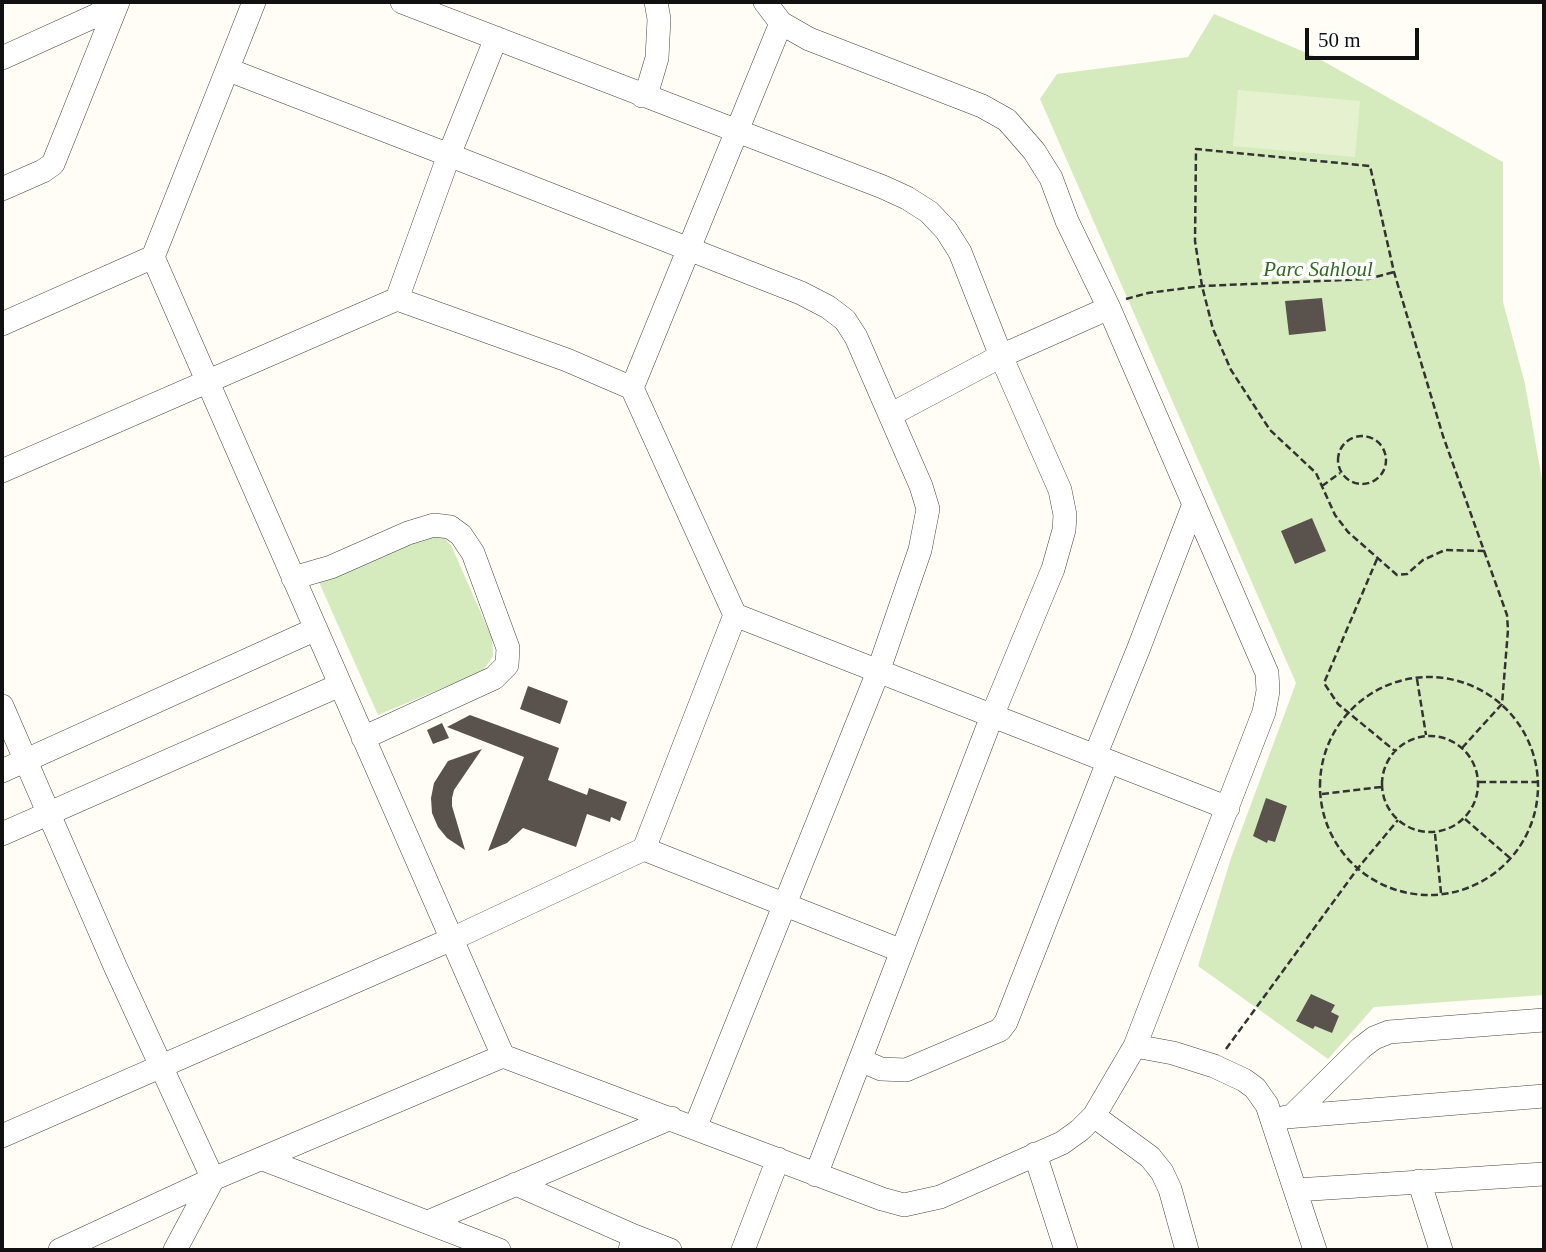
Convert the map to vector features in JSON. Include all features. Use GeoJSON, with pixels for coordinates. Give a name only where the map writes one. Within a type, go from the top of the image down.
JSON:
{"type":"FeatureCollection","features":[{"type":"Feature","properties":{"kind":"street"},"geometry":{"type":"LineString","coordinates":[[2,58],[97,15],[116,2]]}},
{"type":"Feature","properties":{"kind":"street"},"geometry":{"type":"LineString","coordinates":[[2,189],[43,171],[52,164],[116,2]]}},
{"type":"Feature","properties":{"kind":"street"},"geometry":{"type":"LineString","coordinates":[[2,324],[153,257],[254,2]]}},
{"type":"Feature","properties":{"kind":"street"},"geometry":{"type":"LineString","coordinates":[[402,2],[883,187],[929,212],[946,230],[960,251],[1001,356],[1060,490],[1065,523],[1053,569],[992,716],[817,1174]]}},
{"type":"Feature","properties":{"kind":"street"},"geometry":{"type":"LineString","coordinates":[[642,96],[649,85],[657,58],[659,19],[656,2]]}},
{"type":"Feature","properties":{"kind":"street"},"geometry":{"type":"LineString","coordinates":[[60,1250],[213,1179],[503,1056],[904,1205],[940,1197],[1062,1143],[1094,1116],[1135,1046],[1264,712],[1268,691],[1267,673],[1109,308],[1067,221],[1051,178],[1034,150],[1007,120],[982,106],[809,39],[781,23],[765,2]]}},
{"type":"Feature","properties":{"kind":"street"},"geometry":{"type":"LineString","coordinates":[[632,388],[781,23]]}},
{"type":"Feature","properties":{"kind":"street"},"geometry":{"type":"LineString","coordinates":[[397,299],[449,155],[496,38]]}},
{"type":"Feature","properties":{"kind":"street"},"geometry":{"type":"LineString","coordinates":[[229,70],[801,293],[828,307],[845,320],[856,337],[921,486],[928,509],[920,551],[878,672],[695,1128]]}},
{"type":"Feature","properties":{"kind":"street"},"geometry":{"type":"LineString","coordinates":[[153,257],[503,1056]]}},
{"type":"Feature","properties":{"kind":"street"},"geometry":{"type":"LineString","coordinates":[[2,471],[397,299],[567,360],[632,388],[735,615],[1228,807]]}},
{"type":"Feature","properties":{"kind":"street"},"geometry":{"type":"LineString","coordinates":[[890,415],[1001,356],[1109,308]]}},
{"type":"Feature","properties":{"kind":"street"},"geometry":{"type":"LineString","coordinates":[[860,1060],[881,1069],[906,1070],[1000,1030],[1006,1022],[1138,650],[1194,504]]}},
{"type":"Feature","properties":{"kind":"street"},"geometry":{"type":"LineString","coordinates":[[293,578],[331,567],[408,533],[434,525],[450,527],[461,535],[473,553],[508,648],[507,666],[494,678],[363,738]]}},
{"type":"Feature","properties":{"kind":"street"},"geometry":{"type":"LineString","coordinates":[[2,1136],[452,939],[644,849],[735,615]]}},
{"type":"Feature","properties":{"kind":"street"},"geometry":{"type":"LineString","coordinates":[[2,771],[316,629]]}},
{"type":"Feature","properties":{"kind":"street"},"geometry":{"type":"LineString","coordinates":[[2,834],[340,685]]}},
{"type":"Feature","properties":{"kind":"street"},"geometry":{"type":"LineString","coordinates":[[2,706],[160,1066],[213,1179]]}},
{"type":"Feature","properties":{"kind":"street"},"geometry":{"type":"LineString","coordinates":[[644,849],[902,951]]}},
{"type":"Feature","properties":{"kind":"street"},"geometry":{"type":"LineString","coordinates":[[1283,1118],[1361,1048],[1374,1038],[1389,1032],[1544,1020]]}},
{"type":"Feature","properties":{"kind":"street"},"geometry":{"type":"LineString","coordinates":[[1135,1046],[1173,1053],[1214,1066],[1244,1080],[1283,1118],[1296,1191],[1315,1250]]}},
{"type":"Feature","properties":{"kind":"street"},"geometry":{"type":"LineString","coordinates":[[1283,1118],[1544,1096]]}},
{"type":"Feature","properties":{"kind":"street"},"geometry":{"type":"LineString","coordinates":[[1094,1116],[1150,1157],[1162,1172],[1170,1189],[1187,1250]]}},
{"type":"Feature","properties":{"kind":"street"},"geometry":{"type":"LineString","coordinates":[[428,1222],[671,1118]]}},
{"type":"Feature","properties":{"kind":"street"},"geometry":{"type":"LineString","coordinates":[[1035,1154],[1066,1250]]}},
{"type":"Feature","properties":{"kind":"street"},"geometry":{"type":"LineString","coordinates":[[263,1159],[499,1250]]}},
{"type":"Feature","properties":{"kind":"street"},"geometry":{"type":"LineString","coordinates":[[743,1250],[778,1159]]}},
{"type":"Feature","properties":{"kind":"street"},"geometry":{"type":"LineString","coordinates":[[1296,1191],[1544,1174]]}},
{"type":"Feature","properties":{"kind":"street"},"geometry":{"type":"LineString","coordinates":[[175,1250],[213,1179]]}},
{"type":"Feature","properties":{"kind":"street"},"geometry":{"type":"LineString","coordinates":[[1419,1181],[1441,1250]]}},
{"type":"Feature","properties":{"kind":"street"},"geometry":{"type":"LineString","coordinates":[[516,1184],[632,1243],[670,1250]]}},
{"type":"Feature","properties":{"kind":"path"},"geometry":{"type":"LineString","coordinates":[[1462,748],[1502,704],[1507,615],[1485,551],[1443,436],[1394,272],[1370,166],[1196,149],[1195,241],[1202,286],[1213,329],[1230,370],[1270,430],[1316,473],[1335,515],[1348,531],[1397,575],[1407,574],[1423,560],[1444,550],[1485,551]]}},
{"type":"Feature","properties":{"kind":"path"},"geometry":{"type":"LineString","coordinates":[[1109,308],[1148,293],[1202,286],[1367,279],[1394,272]]}},
{"type":"Feature","properties":{"kind":"path"},"geometry":{"type":"LineString","coordinates":[[1361,436],[1369,437],[1382,446],[1385,468],[1376,481],[1368,484],[1353,483],[1340,472],[1337,456],[1345,442],[1361,436]]}},
{"type":"Feature","properties":{"kind":"path"},"geometry":{"type":"LineString","coordinates":[[1322,486],[1340,472]]}},
{"type":"Feature","properties":{"kind":"path"},"geometry":{"type":"LineString","coordinates":[[1377,559],[1324,683],[1338,704],[1395,751]]}},
{"type":"Feature","properties":{"kind":"path"},"geometry":{"type":"LineString","coordinates":[[1440,678],[1473,686],[1502,704],[1526,734],[1538,769],[1538,807],[1524,842],[1500,871],[1467,889],[1429,895],[1392,888],[1358,868],[1328,829],[1320,775],[1323,756],[1331,736],[1348,712],[1373,693],[1405,680],[1417,679],[1440,678]]}},
{"type":"Feature","properties":{"kind":"path"},"geometry":{"type":"LineString","coordinates":[[1417,679],[1426,736]]}},
{"type":"Feature","properties":{"kind":"path"},"geometry":{"type":"LineString","coordinates":[[1426,736],[1451,741],[1462,748],[1471,758],[1479,782],[1478,795],[1465,818],[1446,830],[1421,832],[1409,828],[1389,811],[1381,787],[1382,774],[1395,751],[1414,738],[1426,736]]}},
{"type":"Feature","properties":{"kind":"path"},"geometry":{"type":"LineString","coordinates":[[1479,782],[1538,782]]}},
{"type":"Feature","properties":{"kind":"path"},"geometry":{"type":"LineString","coordinates":[[1322,794],[1381,787]]}},
{"type":"Feature","properties":{"kind":"path"},"geometry":{"type":"LineString","coordinates":[[1465,818],[1510,858]]}},
{"type":"Feature","properties":{"kind":"path"},"geometry":{"type":"LineString","coordinates":[[1214,1066],[1358,868],[1398,820]]}},
{"type":"Feature","properties":{"kind":"path"},"geometry":{"type":"LineString","coordinates":[[1434,833],[1441,893]]}},
{"type":"Feature","properties":{"kind":"green space","name":"Parc Sahloul"},"geometry":{"type":"Polygon","coordinates":[[[1214,14],[1314,56],[1503,162],[1503,302],[1525,384],[1544,491],[1544,995],[1374,1007],[1328,1059],[1198,966],[1231,858],[1296,683],[1040,99],[1057,74],[1188,57],[1214,14]]]}},
{"type":"Feature","properties":{"kind":"green space"},"geometry":{"type":"Polygon","coordinates":[[[1238,90],[1360,101],[1355,157],[1233,146],[1238,90]]]}},
{"type":"Feature","properties":{"kind":"green space"},"geometry":{"type":"Polygon","coordinates":[[[426,534],[441,535],[451,545],[492,638],[493,656],[483,671],[378,715],[318,580],[426,534]]]}},
{"type":"Feature","properties":{"kind":"building"},"geometry":{"type":"Polygon","coordinates":[[[1322,298],[1326,331],[1289,335],[1285,301],[1322,298]]]}},
{"type":"Feature","properties":{"kind":"building"},"geometry":{"type":"Polygon","coordinates":[[[1312,518],[1326,551],[1295,564],[1281,531],[1312,518]]]}},
{"type":"Feature","properties":{"kind":"building"},"geometry":{"type":"Polygon","coordinates":[[[528,686],[568,701],[560,724],[520,709],[528,686]]]}},
{"type":"Feature","properties":{"kind":"building"},"geometry":{"type":"Polygon","coordinates":[[[470,715],[559,748],[548,780],[587,795],[589,788],[627,802],[620,821],[611,817],[610,822],[587,814],[576,847],[523,828],[507,843],[488,851],[524,757],[447,727],[470,715]]]}},
{"type":"Feature","properties":{"kind":"building"},"geometry":{"type":"Polygon","coordinates":[[[442,723],[449,738],[433,744],[427,730],[442,723]]]}},
{"type":"Feature","properties":{"kind":"building"},"geometry":{"type":"Polygon","coordinates":[[[482,749],[454,790],[452,798],[465,850],[447,838],[438,827],[432,813],[431,798],[434,783],[448,761],[482,749]]]}},
{"type":"Feature","properties":{"kind":"building"},"geometry":{"type":"Polygon","coordinates":[[[1266,798],[1287,806],[1275,842],[1268,840],[1267,843],[1253,836],[1266,798]]]}},
{"type":"Feature","properties":{"kind":"building"},"geometry":{"type":"Polygon","coordinates":[[[1311,994],[1335,1005],[1331,1012],[1339,1016],[1332,1033],[1315,1026],[1313,1029],[1296,1021],[1311,994]]]}}]}
